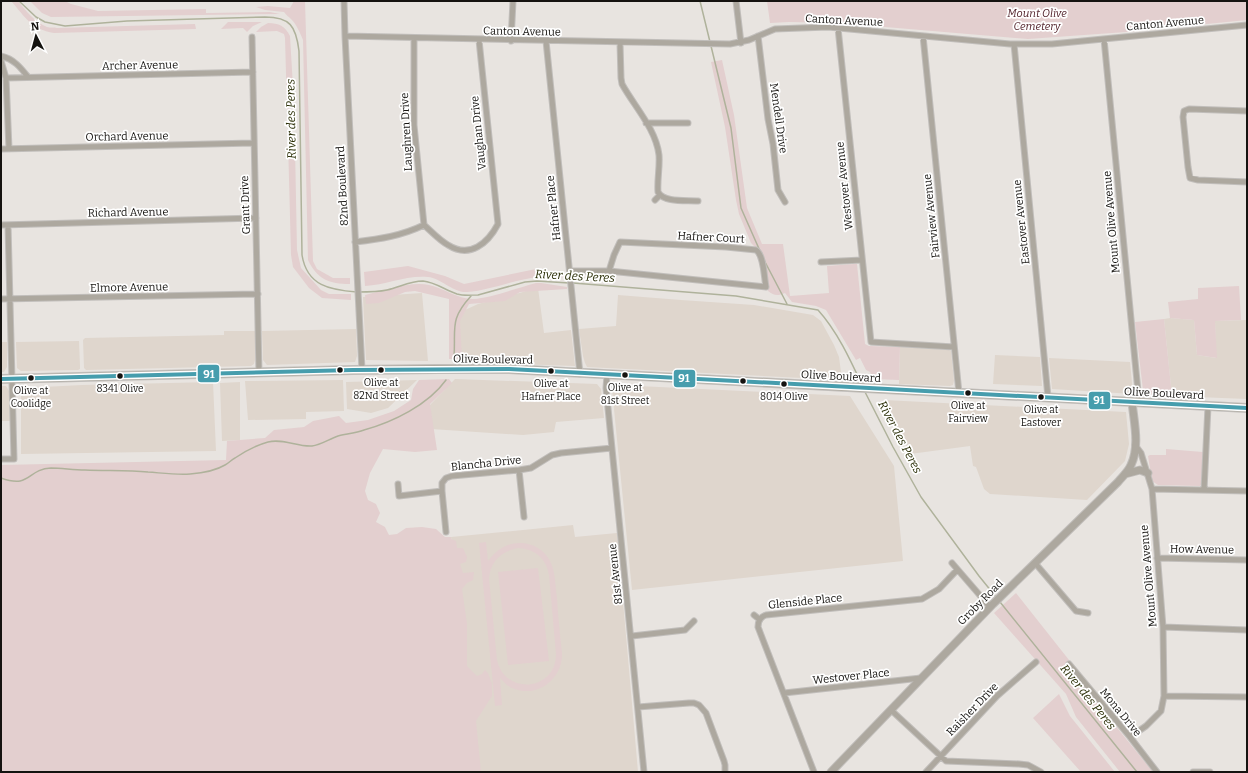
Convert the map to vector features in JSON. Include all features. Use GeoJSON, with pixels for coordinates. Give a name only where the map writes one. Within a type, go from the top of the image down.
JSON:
{"type":"FeatureCollection","features":[{"type":"Feature","properties":{"kind":"main road","name":"Olive Boulevard"},"geometry":{"type":"LineString","coordinates":[[1,379],[362,370],[498,369],[1247,408]]}},
{"type":"Feature","properties":{"kind":"street","name":"82nd Boulevard"},"geometry":{"type":"LineString","coordinates":[[344,1],[362,370]]}},
{"type":"Feature","properties":{"kind":"street"},"geometry":{"type":"LineString","coordinates":[[511,41],[512,1]]}},
{"type":"Feature","properties":{"kind":"street"},"geometry":{"type":"LineString","coordinates":[[736,1],[741,43]]}},
{"type":"Feature","properties":{"kind":"street","name":"Canton Avenue"},"geometry":{"type":"LineString","coordinates":[[345,36],[511,41],[730,44],[741,43],[775,29],[820,27],[1014,44],[1052,44],[1247,25]]}},
{"type":"Feature","properties":{"kind":"street","name":"Westover Avenue"},"geometry":{"type":"LineString","coordinates":[[838,28],[871,342],[954,347]]}},
{"type":"Feature","properties":{"kind":"street","name":"Mendell Drive"},"geometry":{"type":"LineString","coordinates":[[758,36],[778,190],[785,202]]}},
{"type":"Feature","properties":{"kind":"street","name":"Fairview Avenue"},"geometry":{"type":"LineString","coordinates":[[923,36],[958,393]]}},
{"type":"Feature","properties":{"kind":"street","name":"Grant Drive"},"geometry":{"type":"LineString","coordinates":[[252,37],[260,373]]}},
{"type":"Feature","properties":{"kind":"street","name":"Laughren Drive"},"geometry":{"type":"LineString","coordinates":[[414,38],[414,125],[424,225]]}},
{"type":"Feature","properties":{"kind":"street","name":"Mount Olive Avenue"},"geometry":{"type":"LineString","coordinates":[[1104,39],[1136,402],[1136,444],[1141,452],[1152,489],[1163,627],[1164,696],[1161,712],[1146,726],[1130,737]]}},
{"type":"Feature","properties":{"kind":"street","name":"Vaughan Drive"},"geometry":{"type":"LineString","coordinates":[[424,225],[451,248],[469,250],[484,244],[494,232],[498,224],[479,40]]}},
{"type":"Feature","properties":{"kind":"street","name":"Hafner Place"},"geometry":{"type":"LineString","coordinates":[[546,41],[580,374]]}},
{"type":"Feature","properties":{"kind":"street"},"geometry":{"type":"LineString","coordinates":[[620,43],[622,84],[646,123],[656,143],[658,154],[658,192],[660,195],[668,199],[698,201]]}},
{"type":"Feature","properties":{"kind":"street","name":"Eastover Avenue"},"geometry":{"type":"LineString","coordinates":[[1014,44],[1048,397]]}},
{"type":"Feature","properties":{"kind":"street"},"geometry":{"type":"LineString","coordinates":[[1,56],[8,57],[15,62],[28,78]]}},
{"type":"Feature","properties":{"kind":"street"},"geometry":{"type":"LineString","coordinates":[[1,61],[6,78],[9,149]]}},
{"type":"Feature","properties":{"kind":"street","name":"Archer Avenue"},"geometry":{"type":"LineString","coordinates":[[6,78],[253,72]]}},
{"type":"Feature","properties":{"kind":"street"},"geometry":{"type":"LineString","coordinates":[[1247,111],[1189,109],[1184,111],[1183,117],[1190,178],[1198,180],[1247,182]]}},
{"type":"Feature","properties":{"kind":"street"},"geometry":{"type":"LineString","coordinates":[[646,123],[688,123]]}},
{"type":"Feature","properties":{"kind":"street","name":"Orchard Avenue"},"geometry":{"type":"LineString","coordinates":[[1,149],[254,143]]}},
{"type":"Feature","properties":{"kind":"street"},"geometry":{"type":"LineString","coordinates":[[655,200],[660,195]]}},
{"type":"Feature","properties":{"kind":"street","name":"Richard Avenue"},"geometry":{"type":"LineString","coordinates":[[1,225],[256,218]]}},
{"type":"Feature","properties":{"kind":"street"},"geometry":{"type":"LineString","coordinates":[[1,459],[14,459],[8,225]]}},
{"type":"Feature","properties":{"kind":"street"},"geometry":{"type":"LineString","coordinates":[[355,242],[382,239],[398,235],[424,225]]}},
{"type":"Feature","properties":{"kind":"street","name":"Hafner Court"},"geometry":{"type":"LineString","coordinates":[[570,273],[609,271],[766,287],[762,259],[759,252],[756,250],[726,247],[620,242],[614,254],[609,271]]}},
{"type":"Feature","properties":{"kind":"street"},"geometry":{"type":"LineString","coordinates":[[822,262],[862,260]]}},
{"type":"Feature","properties":{"kind":"street","name":"Elmore Avenue"},"geometry":{"type":"LineString","coordinates":[[1,299],[258,294]]}},
{"type":"Feature","properties":{"kind":"street","name":"81st Avenue"},"geometry":{"type":"LineString","coordinates":[[607,375],[606,388],[632,636],[644,772]]}},
{"type":"Feature","properties":{"kind":"street"},"geometry":{"type":"LineString","coordinates":[[1204,490],[1208,406]]}},
{"type":"Feature","properties":{"kind":"street","name":"Groby Road"},"geometry":{"type":"LineString","coordinates":[[832,772],[991,605],[1125,474],[1131,464],[1136,444]]}},
{"type":"Feature","properties":{"kind":"street","name":"Blancha Drive"},"geometry":{"type":"LineString","coordinates":[[442,491],[442,482],[446,478],[452,476],[531,468],[552,455],[612,448]]}},
{"type":"Feature","properties":{"kind":"street"},"geometry":{"type":"LineString","coordinates":[[519,470],[524,517]]}},
{"type":"Feature","properties":{"kind":"street"},"geometry":{"type":"LineString","coordinates":[[1125,474],[1140,470],[1148,473]]}},
{"type":"Feature","properties":{"kind":"street"},"geometry":{"type":"LineString","coordinates":[[398,484],[400,496],[442,491],[446,532]]}},
{"type":"Feature","properties":{"kind":"street"},"geometry":{"type":"LineString","coordinates":[[1152,489],[1247,491]]}},
{"type":"Feature","properties":{"kind":"street","name":"How Avenue"},"geometry":{"type":"LineString","coordinates":[[1157,558],[1247,560]]}},
{"type":"Feature","properties":{"kind":"street"},"geometry":{"type":"LineString","coordinates":[[952,563],[991,605]]}},
{"type":"Feature","properties":{"kind":"street"},"geometry":{"type":"LineString","coordinates":[[1035,563],[1076,611],[1088,613]]}},
{"type":"Feature","properties":{"kind":"street","name":"Glenside Place"},"geometry":{"type":"LineString","coordinates":[[814,772],[758,627],[759,619],[766,615],[922,599],[939,589],[957,570]]}},
{"type":"Feature","properties":{"kind":"street"},"geometry":{"type":"LineString","coordinates":[[754,615],[759,619]]}},
{"type":"Feature","properties":{"kind":"street"},"geometry":{"type":"LineString","coordinates":[[632,636],[685,630],[694,621]]}},
{"type":"Feature","properties":{"kind":"street"},"geometry":{"type":"LineString","coordinates":[[1163,627],[1247,630]]}},
{"type":"Feature","properties":{"kind":"street","name":"Raisher Drive"},"geometry":{"type":"LineString","coordinates":[[926,772],[997,696],[1036,662]]}},
{"type":"Feature","properties":{"kind":"street","name":"Mona Drive"},"geometry":{"type":"LineString","coordinates":[[1069,664],[1157,772]]}},
{"type":"Feature","properties":{"kind":"street","name":"Westover Place"},"geometry":{"type":"LineString","coordinates":[[784,693],[921,678]]}},
{"type":"Feature","properties":{"kind":"street"},"geometry":{"type":"LineString","coordinates":[[1164,696],[1247,698]]}},
{"type":"Feature","properties":{"kind":"street"},"geometry":{"type":"LineString","coordinates":[[638,707],[689,703],[699,705],[706,713],[716,738],[726,765],[725,772]]}},
{"type":"Feature","properties":{"kind":"street"},"geometry":{"type":"LineString","coordinates":[[891,710],[946,761],[1028,765],[1041,772]]}},
{"type":"Feature","properties":{"kind":"street"},"geometry":{"type":"LineString","coordinates":[[1193,772],[1210,772]]}},
{"type":"Feature","properties":{"kind":"shaded area"},"geometry":{"type":"Polygon","coordinates":[[[538,288],[544,333],[571,330],[575,366],[461,362],[458,321],[465,310],[478,304],[538,288]]]}},
{"type":"Feature","properties":{"kind":"shaded area"},"geometry":{"type":"Polygon","coordinates":[[[422,293],[428,361],[366,360],[363,297],[422,293]]]}},
{"type":"Feature","properties":{"kind":"shaded area"},"geometry":{"type":"Polygon","coordinates":[[[618,295],[754,305],[813,315],[821,321],[834,345],[839,357],[842,380],[587,367],[583,356],[579,329],[616,326],[618,295]]]}},
{"type":"Feature","properties":{"kind":"shaded area"},"geometry":{"type":"Polygon","coordinates":[[[1164,319],[1194,320],[1197,355],[1216,358],[1215,321],[1247,320],[1247,399],[1172,396],[1164,319]]]}},
{"type":"Feature","properties":{"kind":"shaded area"},"geometry":{"type":"Polygon","coordinates":[[[356,329],[357,356],[355,362],[267,365],[263,360],[262,331],[356,329]]]}},
{"type":"Feature","properties":{"kind":"shaded area"},"geometry":{"type":"Polygon","coordinates":[[[224,331],[255,331],[254,364],[251,366],[86,370],[84,368],[83,340],[85,338],[224,335],[224,331]]]}},
{"type":"Feature","properties":{"kind":"shaded area"},"geometry":{"type":"Polygon","coordinates":[[[79,341],[80,369],[78,370],[21,371],[17,368],[16,342],[79,341]]]}},
{"type":"Feature","properties":{"kind":"shaded area"},"geometry":{"type":"Polygon","coordinates":[[[1,342],[7,342],[7,367],[4,372],[1,372],[1,342]]]}},
{"type":"Feature","properties":{"kind":"shaded area"},"geometry":{"type":"Polygon","coordinates":[[[900,347],[951,351],[954,381],[953,385],[899,384],[900,347]]]}},
{"type":"Feature","properties":{"kind":"shaded area"},"geometry":{"type":"Polygon","coordinates":[[[995,355],[1040,357],[1042,386],[993,384],[995,355]]]}},
{"type":"Feature","properties":{"kind":"shaded area"},"geometry":{"type":"Polygon","coordinates":[[[1049,358],[1130,362],[1133,394],[1052,389],[1049,358]]]}},
{"type":"Feature","properties":{"kind":"shaded area"},"geometry":{"type":"Polygon","coordinates":[[[455,379],[597,384],[601,389],[604,418],[556,422],[554,432],[523,435],[431,429],[430,405],[455,379]]]}},
{"type":"Feature","properties":{"kind":"shaded area"},"geometry":{"type":"Polygon","coordinates":[[[343,380],[344,411],[306,412],[306,419],[248,420],[245,381],[343,380]]]}},
{"type":"Feature","properties":{"kind":"shaded area"},"geometry":{"type":"Polygon","coordinates":[[[417,380],[388,408],[371,413],[347,409],[346,382],[417,380]]]}},
{"type":"Feature","properties":{"kind":"shaded area"},"geometry":{"type":"Polygon","coordinates":[[[213,382],[216,451],[21,454],[21,391],[24,388],[213,382]]]}},
{"type":"Feature","properties":{"kind":"shaded area"},"geometry":{"type":"Polygon","coordinates":[[[240,382],[240,440],[222,441],[220,383],[240,382]]]}},
{"type":"Feature","properties":{"kind":"shaded area"},"geometry":{"type":"Polygon","coordinates":[[[617,385],[850,396],[894,466],[903,561],[632,590],[612,389],[617,385]]]}},
{"type":"Feature","properties":{"kind":"shaded area"},"geometry":{"type":"Polygon","coordinates":[[[1,386],[6,386],[9,391],[10,421],[1,421],[1,386]]]}},
{"type":"Feature","properties":{"kind":"shaded area"},"geometry":{"type":"Polygon","coordinates":[[[884,400],[1126,412],[1129,444],[1125,461],[1087,500],[990,494],[984,489],[976,467],[973,466],[970,446],[910,454],[884,400]]]}},
{"type":"Feature","properties":{"kind":"shaded area"},"geometry":{"type":"Polygon","coordinates":[[[573,525],[575,537],[617,533],[638,772],[475,772],[451,537],[573,525]]]}},
{"type":"Feature","properties":{"kind":"green space"},"geometry":{"type":"Polygon","coordinates":[[[11,1],[18,1],[35,19],[48,27],[195,24],[196,29],[54,33],[34,26],[25,18],[11,1]]]}},
{"type":"Feature","properties":{"kind":"green space"},"geometry":{"type":"Polygon","coordinates":[[[30,1],[65,1],[98,11],[206,9],[206,13],[270,12],[280,14],[51,17],[42,13],[30,1]]]}},
{"type":"Feature","properties":{"kind":"green space"},"geometry":{"type":"Polygon","coordinates":[[[294,1],[305,1],[313,261],[317,269],[333,278],[350,278],[350,284],[336,283],[324,279],[315,272],[308,260],[303,40],[295,24],[284,12],[265,10],[256,7],[268,6],[290,8],[294,1]]]}},
{"type":"Feature","properties":{"kind":"green space","name":"Mount Olive Cemetery"},"geometry":{"type":"Polygon","coordinates":[[[767,1],[1247,1],[1247,20],[1126,32],[1028,39],[838,23],[770,23],[767,1]]]}},
{"type":"Feature","properties":{"kind":"green space"},"geometry":{"type":"Polygon","coordinates":[[[228,22],[262,22],[253,26],[247,32],[243,28],[221,29],[228,22]]]}},
{"type":"Feature","properties":{"kind":"green space"},"geometry":{"type":"Polygon","coordinates":[[[268,23],[281,26],[290,36],[294,104],[287,110],[284,34],[277,31],[256,32],[268,23]]]}},
{"type":"Feature","properties":{"kind":"green space"},"geometry":{"type":"Polygon","coordinates":[[[722,60],[734,115],[747,208],[762,244],[783,244],[790,296],[829,293],[827,266],[857,264],[865,344],[869,346],[900,347],[899,380],[873,379],[870,372],[866,370],[860,358],[856,360],[826,310],[816,306],[792,302],[785,293],[776,295],[768,291],[767,271],[757,249],[751,243],[739,214],[736,200],[725,127],[711,62],[722,60]]]}},
{"type":"Feature","properties":{"kind":"green space"},"geometry":{"type":"Polygon","coordinates":[[[288,141],[295,147],[297,250],[301,268],[321,290],[329,294],[351,294],[351,300],[322,298],[309,288],[293,267],[291,255],[288,141]]]}},
{"type":"Feature","properties":{"kind":"green space"},"geometry":{"type":"Polygon","coordinates":[[[408,266],[445,276],[464,284],[536,269],[566,275],[566,278],[549,276],[530,278],[467,292],[462,292],[438,280],[428,277],[412,277],[365,286],[364,272],[408,266]]]}},
{"type":"Feature","properties":{"kind":"green space"},"geometry":{"type":"Polygon","coordinates":[[[536,283],[567,287],[567,289],[520,292],[505,301],[469,304],[460,321],[462,359],[449,359],[449,299],[415,291],[405,292],[379,303],[366,304],[365,295],[405,285],[422,284],[435,286],[461,297],[473,299],[496,295],[536,283]]]}},
{"type":"Feature","properties":{"kind":"green space"},"geometry":{"type":"Polygon","coordinates":[[[1239,286],[1241,320],[1215,321],[1217,358],[1197,355],[1194,320],[1170,318],[1168,302],[1198,299],[1198,288],[1239,286]]]}},
{"type":"Feature","properties":{"kind":"green space"},"geometry":{"type":"Polygon","coordinates":[[[1164,319],[1172,396],[1146,395],[1143,390],[1135,322],[1164,319]]]}},
{"type":"Feature","properties":{"kind":"green space"},"geometry":{"type":"Polygon","coordinates":[[[449,379],[452,383],[430,404],[437,450],[415,452],[383,449],[370,473],[365,491],[368,500],[376,504],[380,513],[376,522],[385,527],[389,535],[397,534],[406,528],[422,527],[436,529],[445,537],[451,537],[451,539],[456,541],[457,548],[463,548],[467,557],[466,562],[460,564],[463,573],[474,572],[473,580],[467,583],[462,589],[467,624],[467,666],[477,676],[482,674],[485,670],[488,673],[492,684],[492,696],[476,721],[481,772],[1,772],[1,465],[226,460],[227,441],[265,438],[274,430],[304,427],[313,421],[339,416],[346,423],[368,420],[394,411],[411,400],[413,389],[419,380],[449,379]]]}},
{"type":"Feature","properties":{"kind":"green space"},"geometry":{"type":"Polygon","coordinates":[[[1166,449],[1203,452],[1202,483],[1200,486],[1158,485],[1152,481],[1148,456],[1166,455],[1166,449]]]}},
{"type":"Feature","properties":{"kind":"green space"},"geometry":{"type":"Polygon","coordinates":[[[486,542],[488,561],[498,550],[511,544],[522,543],[534,546],[541,550],[547,555],[553,568],[557,598],[562,653],[558,671],[547,684],[539,689],[530,691],[521,691],[512,688],[500,678],[502,705],[495,706],[479,543],[486,542]],[[512,549],[498,558],[492,567],[489,579],[497,660],[502,672],[510,679],[519,684],[530,684],[539,682],[548,676],[554,666],[556,654],[548,569],[539,556],[530,550],[512,549]]]}},
{"type":"Feature","properties":{"kind":"green space"},"geometry":{"type":"Polygon","coordinates":[[[538,568],[549,661],[508,665],[498,572],[538,568]]]}},
{"type":"Feature","properties":{"kind":"green space"},"geometry":{"type":"Polygon","coordinates":[[[1016,593],[1069,660],[1066,665],[1153,772],[1120,772],[1076,717],[1066,694],[994,613],[1016,593]]]}},
{"type":"Feature","properties":{"kind":"green space"},"geometry":{"type":"Polygon","coordinates":[[[1059,694],[1070,716],[1115,772],[1081,772],[1033,718],[1059,694]]]}},
{"type":"Feature","properties":{"kind":"waterway","name":"River des Peres"},"geometry":{"type":"LineString","coordinates":[[19,1],[36,17],[45,22],[65,26],[127,21],[265,17],[274,17],[286,21],[294,29],[299,51],[302,255],[309,274],[314,280],[321,284],[338,290],[369,292],[387,290],[409,283],[423,281],[432,283],[457,294],[478,295],[525,282],[537,281],[569,283]]}},
{"type":"Feature","properties":{"kind":"waterway"},"geometry":{"type":"LineString","coordinates":[[700,1],[710,42]]}},
{"type":"Feature","properties":{"kind":"waterway"},"geometry":{"type":"LineString","coordinates":[[711,46],[731,128],[741,208],[760,251]]}},
{"type":"Feature","properties":{"kind":"waterway"},"geometry":{"type":"LineString","coordinates":[[764,260],[787,304]]}},
{"type":"Feature","properties":{"kind":"waterway","name":"River des Peres"},"geometry":{"type":"LineString","coordinates":[[573,283],[736,296],[818,310],[837,336],[862,385]]}},
{"type":"Feature","properties":{"kind":"waterway"},"geometry":{"type":"LineString","coordinates":[[454,357],[454,331],[456,318],[464,304],[471,296]]}},
{"type":"Feature","properties":{"kind":"waterway"},"geometry":{"type":"LineString","coordinates":[[1,478],[11,481],[24,480],[43,469],[51,468],[180,474],[195,474],[209,471],[217,469],[246,451],[268,442],[279,441],[312,446],[338,436],[375,427],[420,405],[446,380]]}},
{"type":"Feature","properties":{"kind":"waterway","name":"River des Peres"},"geometry":{"type":"LineString","coordinates":[[864,390],[893,447],[921,497],[996,597]]}},
{"type":"Feature","properties":{"kind":"waterway","name":"River des Peres"},"geometry":{"type":"LineString","coordinates":[[1000,602],[1137,772]]}},
{"type":"Feature","properties":{"kind":"transit line","name":"91"},"geometry":{"type":"LineString","coordinates":[[1,379],[353,370],[509,369],[1247,408]]}},
{"type":"Feature","properties":{"kind":"place","name":"Olive at 82Nd Street"},"geometry":{"type":"Point","coordinates":[381,370]}},
{"type":"Feature","properties":{"kind":"place","name":"Olive at Hafner Place"},"geometry":{"type":"Point","coordinates":[551,371]}},
{"type":"Feature","properties":{"kind":"place","name":"Olive at 81st Street"},"geometry":{"type":"Point","coordinates":[625,375]}},
{"type":"Feature","properties":{"kind":"place","name":"8341 Olive"},"geometry":{"type":"Point","coordinates":[120,376]}},
{"type":"Feature","properties":{"kind":"place","name":"Olive at Coolidge"},"geometry":{"type":"Point","coordinates":[31,378]}},
{"type":"Feature","properties":{"kind":"place","name":"8014 Olive"},"geometry":{"type":"Point","coordinates":[784,384]}},
{"type":"Feature","properties":{"kind":"place","name":"Olive at Fairview"},"geometry":{"type":"Point","coordinates":[968,393]}},
{"type":"Feature","properties":{"kind":"place","name":"Olive at Eastover"},"geometry":{"type":"Point","coordinates":[1041,397]}}]}
